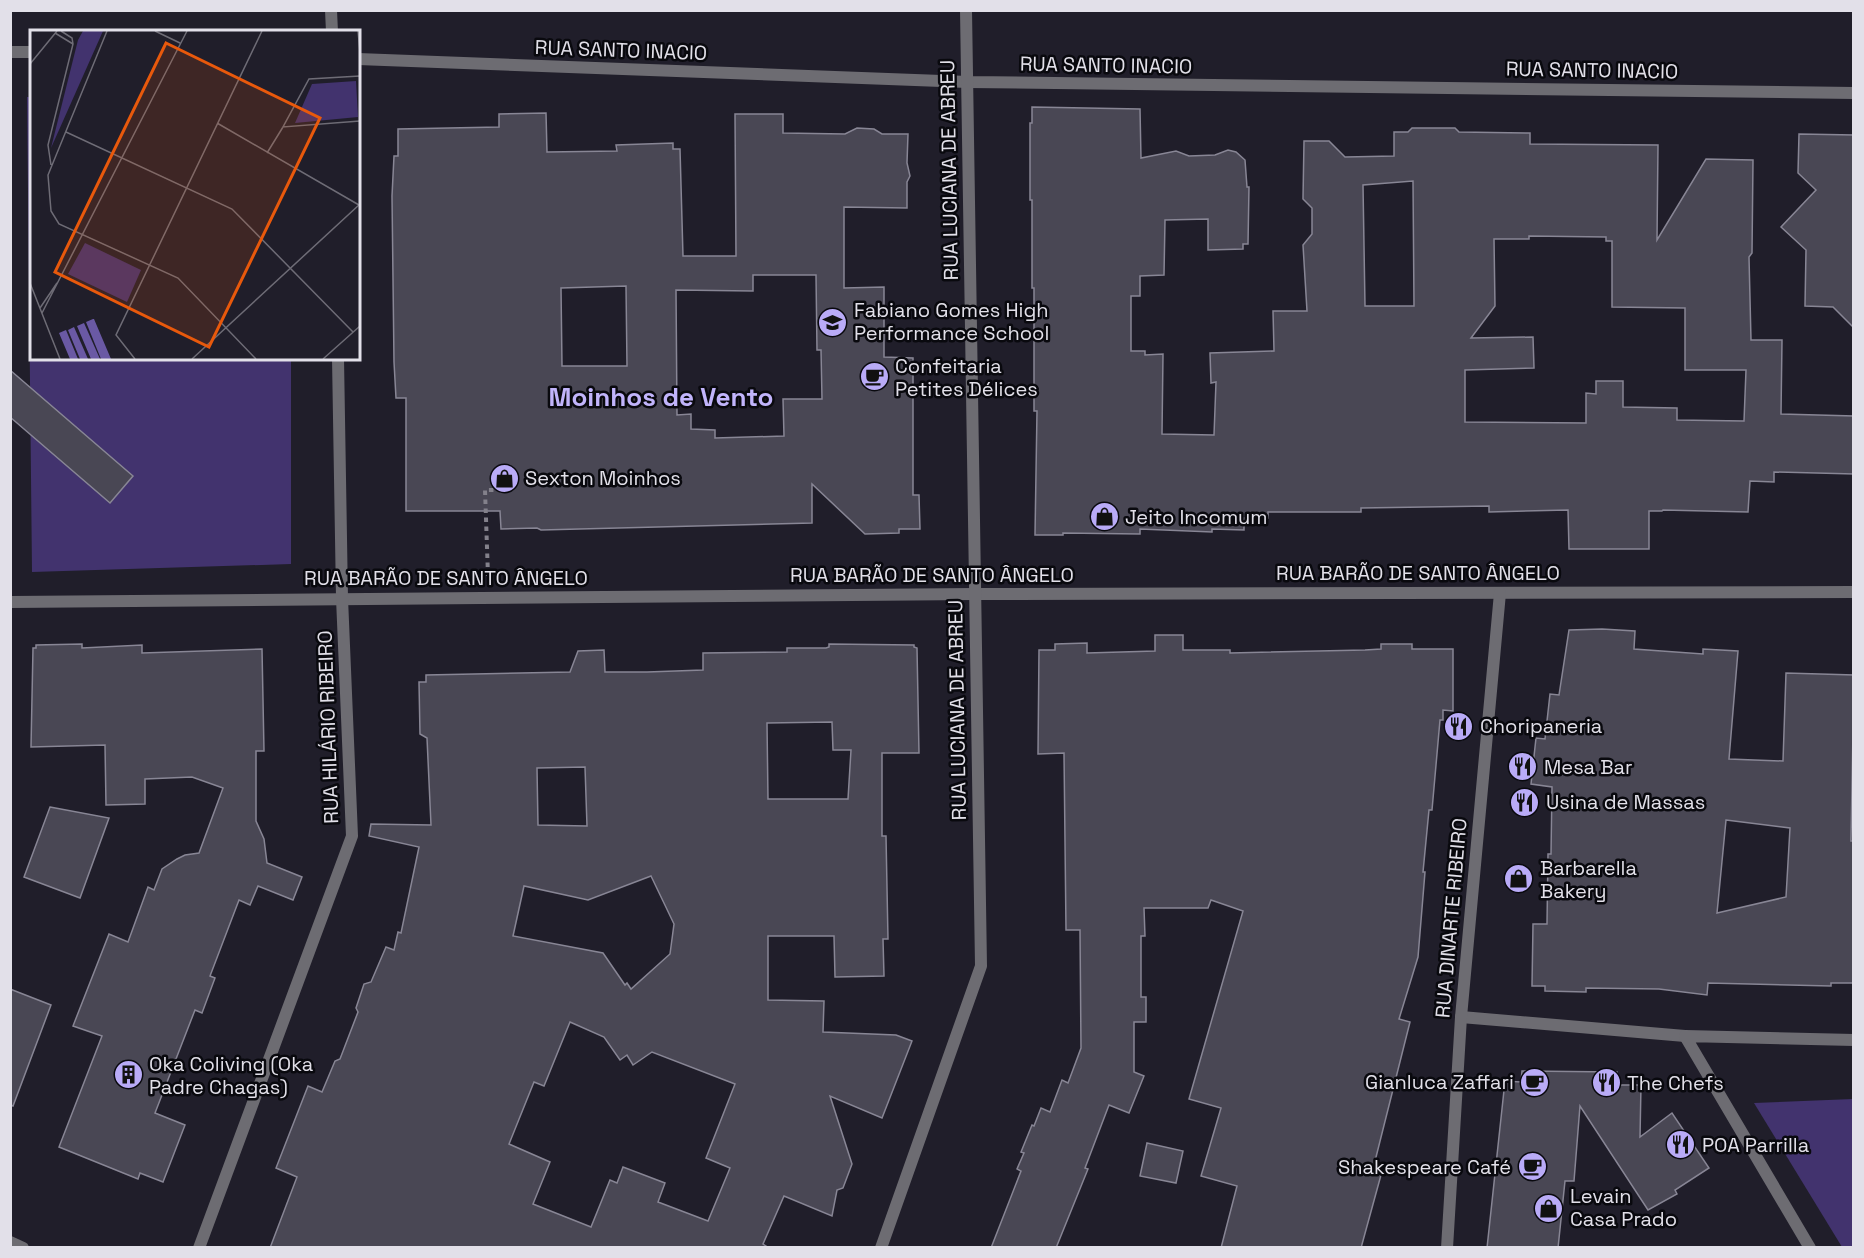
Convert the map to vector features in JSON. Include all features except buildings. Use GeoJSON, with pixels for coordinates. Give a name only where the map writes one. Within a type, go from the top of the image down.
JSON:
{"type":"FeatureCollection","features":[{"type":"Feature","properties":{"kind":"street"},"geometry":{"type":"LineString","coordinates":[[331,10],[332,30]]}},
{"type":"Feature","properties":{"kind":"street","name":"RUA LUCIANA DE ABREU"},"geometry":{"type":"LineString","coordinates":[[881,1248],[981,966],[966,10]]}},
{"type":"Feature","properties":{"kind":"street"},"geometry":{"type":"LineString","coordinates":[[10,52],[30,52]]}},
{"type":"Feature","properties":{"kind":"street","name":"RUA SANTO INACIO"},"geometry":{"type":"LineString","coordinates":[[360,59],[968,82],[1854,93]]}},
{"type":"Feature","properties":{"kind":"street","name":"RUA HILÁRIO RIBEIRO"},"geometry":{"type":"LineString","coordinates":[[199,1248],[352,836],[342,598],[338,360]]}},
{"type":"Feature","properties":{"kind":"street","name":"RUA BARÃO DE SANTO ÂNGELO"},"geometry":{"type":"LineString","coordinates":[[10,602],[975,594],[1854,592]]}},
{"type":"Feature","properties":{"kind":"street","name":"RUA DINARTE RIBEIRO"},"geometry":{"type":"LineString","coordinates":[[1447,1248],[1461,1017],[1500,593]]}},
{"type":"Feature","properties":{"kind":"street"},"geometry":{"type":"LineString","coordinates":[[1461,1017],[1685,1036],[1854,1040]]}},
{"type":"Feature","properties":{"kind":"street"},"geometry":{"type":"LineString","coordinates":[[1685,1036],[1810,1248]]}},
{"type":"Feature","properties":{"kind":"street"},"geometry":{"type":"LineString","coordinates":[[10,1242],[23,1248]]}},
{"type":"Feature","properties":{"kind":"path"},"geometry":{"type":"LineString","coordinates":[[488,597],[485,490],[499,490]]}},
{"type":"Feature","properties":{"kind":"shaded area"},"geometry":{"type":"Polygon","coordinates":[[[27,97],[30,97],[30,360],[291,360],[291,564],[32,572],[27,97]]]}},
{"type":"Feature","properties":{"kind":"shaded area"},"geometry":{"type":"Polygon","coordinates":[[[1853,1099],[1853,1247],[1842,1247],[1754,1103],[1853,1099]]]}},
{"type":"Feature","properties":{"kind":"place","name":"Fabiano Gomes High Performance School"},"geometry":{"type":"Point","coordinates":[833,322]}},
{"type":"Feature","properties":{"kind":"place","name":"Confeitaria Petites Délices"},"geometry":{"type":"Point","coordinates":[874,377]}},
{"type":"Feature","properties":{"kind":"place","name":"Sexton Moinhos"},"geometry":{"type":"Point","coordinates":[504,478]}},
{"type":"Feature","properties":{"kind":"place","name":"Jeito Incomum"},"geometry":{"type":"Point","coordinates":[1104,517]}},
{"type":"Feature","properties":{"kind":"place","name":"Choripaneria"},"geometry":{"type":"Point","coordinates":[1459,726]}},
{"type":"Feature","properties":{"kind":"place","name":"Mesa Bar"},"geometry":{"type":"Point","coordinates":[1523,767]}},
{"type":"Feature","properties":{"kind":"place","name":"Usina de Massas"},"geometry":{"type":"Point","coordinates":[1525,802]}},
{"type":"Feature","properties":{"kind":"place","name":"Barbarella Bakery"},"geometry":{"type":"Point","coordinates":[1519,879]}},
{"type":"Feature","properties":{"kind":"place","name":"Oka Coliving (Oka Padre Chagas)"},"geometry":{"type":"Point","coordinates":[128,1075]}},
{"type":"Feature","properties":{"kind":"place","name":"Gianluca Zaffari"},"geometry":{"type":"Point","coordinates":[1535,1082]}},
{"type":"Feature","properties":{"kind":"place","name":"The Chefs"},"geometry":{"type":"Point","coordinates":[1606,1083]}},
{"type":"Feature","properties":{"kind":"place","name":"POA Parrilla"},"geometry":{"type":"Point","coordinates":[1681,1145]}},
{"type":"Feature","properties":{"kind":"place","name":"Shakespeare Café"},"geometry":{"type":"Point","coordinates":[1532,1167]}},
{"type":"Feature","properties":{"kind":"place","name":"Levain Casa Prado"},"geometry":{"type":"Point","coordinates":[1549,1208]}},
{"type":"Feature","properties":{"kind":"district","name":"Moinhos de Vento"},"geometry":{"type":"Point","coordinates":[661,397]}}]}
